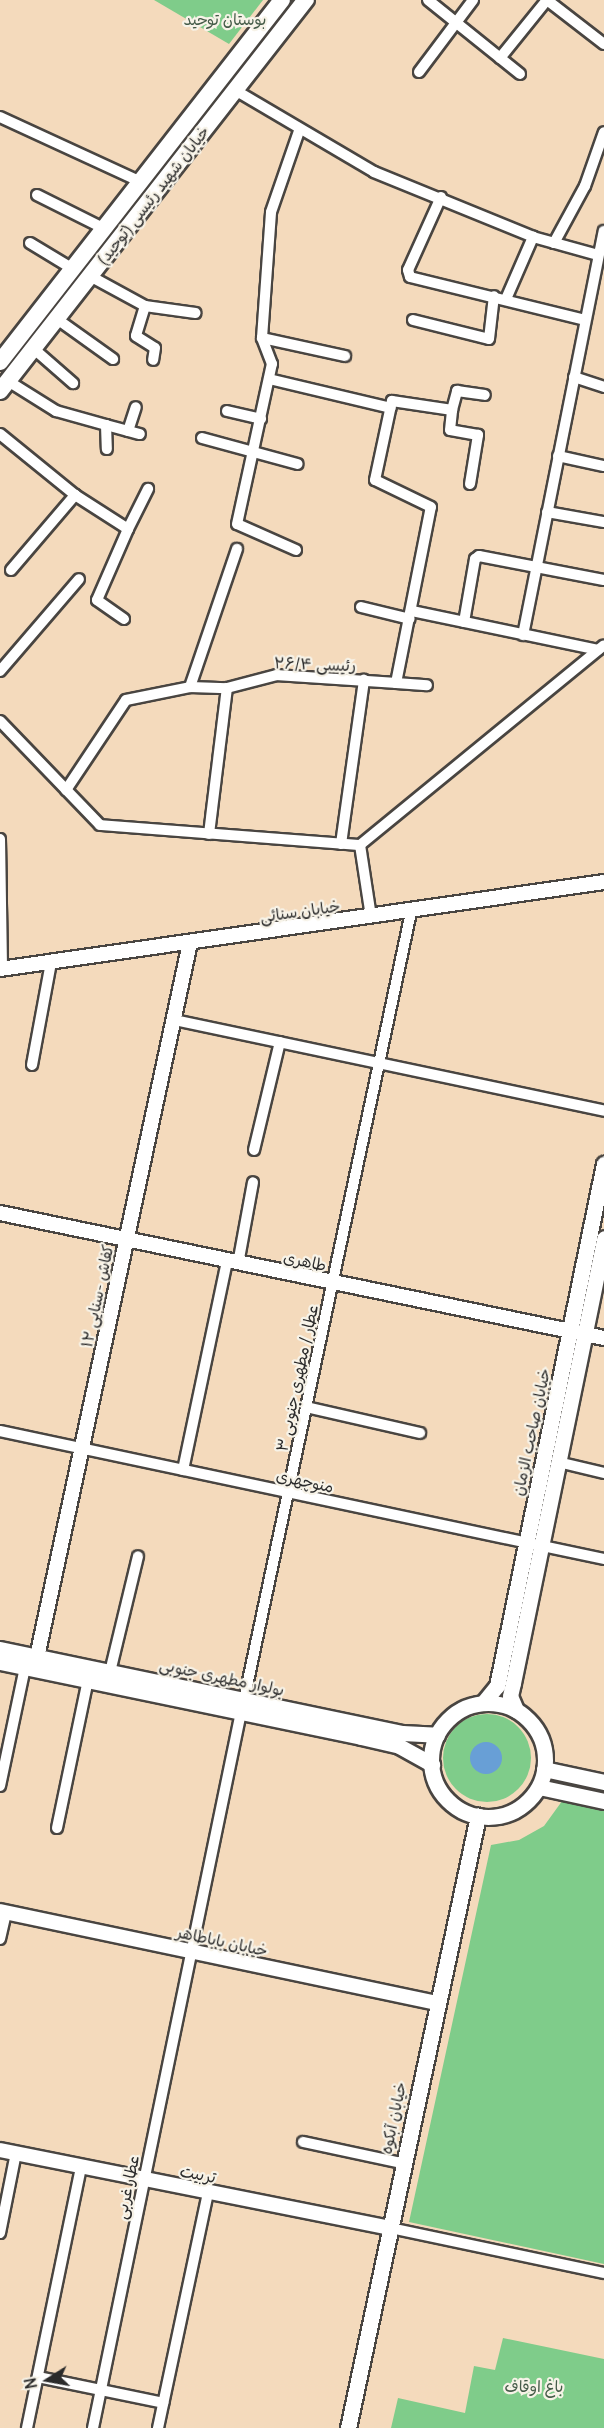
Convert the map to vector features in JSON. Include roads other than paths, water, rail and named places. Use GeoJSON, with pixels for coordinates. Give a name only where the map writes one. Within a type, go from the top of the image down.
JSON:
{"type":"FeatureCollection","features":[{"type":"Feature","properties":{"kind":"main road","name":"خیابان شهید رئیسی (توحید)"},"geometry":{"type":"LineString","coordinates":[[0,360],[105,229],[139,181],[282,0]]}},
{"type":"Feature","properties":{"kind":"main road","name":"خیابان شهید رئیسی (توحید)"},"geometry":{"type":"LineString","coordinates":[[4,386],[306,0]]}},
{"type":"Feature","properties":{"kind":"main road","name":"خیابان صاحب الزمان"},"geometry":{"type":"LineString","coordinates":[[516,1710],[511,1690],[533,1544],[558,1462],[604,1164]]}},
{"type":"Feature","properties":{"kind":"main road","name":"خیابان صاحب الزمان"},"geometry":{"type":"LineString","coordinates":[[483,1703],[497,1686],[533,1544],[577,1333],[604,1240]]}},
{"type":"Feature","properties":{"kind":"main road","name":"بولوار مطهری جنوبی"},"geometry":{"type":"LineString","coordinates":[[0,1649],[31,1662],[88,1680],[402,1733],[437,1735]]}},
{"type":"Feature","properties":{"kind":"main road","name":"بولوار مطهری جنوبی"},"geometry":{"type":"LineString","coordinates":[[0,1662],[31,1662],[110,1672],[399,1746],[432,1764]]}},
{"type":"Feature","properties":{"kind":"main road"},"geometry":{"type":"LineString","coordinates":[[483,1703],[516,1710],[535,1727],[542,1740],[544,1769],[539,1787],[507,1813],[478,1816],[458,1807],[442,1792],[432,1764],[437,1735],[456,1713],[483,1703]]}},
{"type":"Feature","properties":{"kind":"main road"},"geometry":{"type":"LineString","coordinates":[[544,1769],[604,1782]]}},
{"type":"Feature","properties":{"kind":"main road"},"geometry":{"type":"LineString","coordinates":[[539,1787],[604,1801]]}},
{"type":"Feature","properties":{"kind":"main road","name":"خیابان آبکوه"},"geometry":{"type":"LineString","coordinates":[[348,2428],[402,2163],[478,1816]]}},
{"type":"Feature","properties":{"kind":"street"},"geometry":{"type":"LineString","coordinates":[[428,0],[520,74]]}},
{"type":"Feature","properties":{"kind":"street"},"geometry":{"type":"LineString","coordinates":[[419,72],[458,24],[473,0]]}},
{"type":"Feature","properties":{"kind":"street"},"geometry":{"type":"LineString","coordinates":[[500,58],[547,0],[604,44]]}},
{"type":"Feature","properties":{"kind":"street"},"geometry":{"type":"LineString","coordinates":[[235,90],[299,131],[374,172],[441,197],[533,237],[598,255]]}},
{"type":"Feature","properties":{"kind":"street"},"geometry":{"type":"LineString","coordinates":[[0,117],[139,181]]}},
{"type":"Feature","properties":{"kind":"street"},"geometry":{"type":"LineString","coordinates":[[296,550],[237,524],[272,364],[262,338],[270,212],[299,131]]}},
{"type":"Feature","properties":{"kind":"street"},"geometry":{"type":"LineString","coordinates":[[554,243],[585,186],[604,132]]}},
{"type":"Feature","properties":{"kind":"street"},"geometry":{"type":"LineString","coordinates":[[37,195],[105,229]]}},
{"type":"Feature","properties":{"kind":"street"},"geometry":{"type":"LineString","coordinates":[[441,197],[407,274],[585,320]]}},
{"type":"Feature","properties":{"kind":"street"},"geometry":{"type":"LineString","coordinates":[[524,634],[603,231]]}},
{"type":"Feature","properties":{"kind":"street"},"geometry":{"type":"LineString","coordinates":[[506,299],[533,237]]}},
{"type":"Feature","properties":{"kind":"street"},"geometry":{"type":"LineString","coordinates":[[30,243],[73,269]]}},
{"type":"Feature","properties":{"kind":"street"},"geometry":{"type":"LineString","coordinates":[[90,276],[145,306],[196,313]]}},
{"type":"Feature","properties":{"kind":"street"},"geometry":{"type":"LineString","coordinates":[[413,320],[489,339],[494,296]]}},
{"type":"Feature","properties":{"kind":"street"},"geometry":{"type":"LineString","coordinates":[[145,306],[136,336],[155,348],[153,360]]}},
{"type":"Feature","properties":{"kind":"street"},"geometry":{"type":"LineString","coordinates":[[57,319],[113,358]]}},
{"type":"Feature","properties":{"kind":"street"},"geometry":{"type":"LineString","coordinates":[[262,338],[345,356]]}},
{"type":"Feature","properties":{"kind":"street"},"geometry":{"type":"LineString","coordinates":[[34,349],[73,383]]}},
{"type":"Feature","properties":{"kind":"street"},"geometry":{"type":"LineString","coordinates":[[574,377],[604,387]]}},
{"type":"Feature","properties":{"kind":"street"},"geometry":{"type":"LineString","coordinates":[[269,379],[392,405],[453,410]]}},
{"type":"Feature","properties":{"kind":"street"},"geometry":{"type":"LineString","coordinates":[[4,386],[56,411],[140,434]]}},
{"type":"Feature","properties":{"kind":"street"},"geometry":{"type":"LineString","coordinates":[[470,484],[478,435],[450,430],[453,410],[457,391],[485,395]]}},
{"type":"Feature","properties":{"kind":"street"},"geometry":{"type":"LineString","coordinates":[[392,405],[376,484],[430,505],[411,615],[396,682]]}},
{"type":"Feature","properties":{"kind":"street"},"geometry":{"type":"LineString","coordinates":[[128,430],[136,407]]}},
{"type":"Feature","properties":{"kind":"street"},"geometry":{"type":"LineString","coordinates":[[227,411],[261,419]]}},
{"type":"Feature","properties":{"kind":"street"},"geometry":{"type":"LineString","coordinates":[[105,425],[107,449]]}},
{"type":"Feature","properties":{"kind":"street"},"geometry":{"type":"LineString","coordinates":[[0,434],[75,495],[128,529]]}},
{"type":"Feature","properties":{"kind":"street"},"geometry":{"type":"LineString","coordinates":[[202,438],[298,465]]}},
{"type":"Feature","properties":{"kind":"street"},"geometry":{"type":"LineString","coordinates":[[558,456],[604,466]]}},
{"type":"Feature","properties":{"kind":"street"},"geometry":{"type":"LineString","coordinates":[[124,619],[98,600],[128,529],[148,489]]}},
{"type":"Feature","properties":{"kind":"street"},"geometry":{"type":"LineString","coordinates":[[11,570],[75,495]]}},
{"type":"Feature","properties":{"kind":"street"},"geometry":{"type":"LineString","coordinates":[[547,512],[604,522]]}},
{"type":"Feature","properties":{"kind":"street"},"geometry":{"type":"LineString","coordinates":[[190,687],[237,549]]}},
{"type":"Feature","properties":{"kind":"street"},"geometry":{"type":"LineString","coordinates":[[464,622],[476,557],[604,580]]}},
{"type":"Feature","properties":{"kind":"street"},"geometry":{"type":"LineString","coordinates":[[0,671],[79,579]]}},
{"type":"Feature","properties":{"kind":"street"},"geometry":{"type":"LineString","coordinates":[[361,607],[464,622],[601,648]]}},
{"type":"Feature","properties":{"kind":"street"},"geometry":{"type":"LineString","coordinates":[[0,721],[100,825],[360,845],[601,648]]}},
{"type":"Feature","properties":{"kind":"street","name":"رئیسی ۲۶/۴"},"geometry":{"type":"LineString","coordinates":[[66,790],[121,702],[190,687],[227,688],[277,675],[427,685]]}},
{"type":"Feature","properties":{"kind":"street"},"geometry":{"type":"LineString","coordinates":[[341,844],[364,680]]}},
{"type":"Feature","properties":{"kind":"street"},"geometry":{"type":"LineString","coordinates":[[209,834],[227,688]]}},
{"type":"Feature","properties":{"kind":"street"},"geometry":{"type":"LineString","coordinates":[[0,839],[1,969]]}},
{"type":"Feature","properties":{"kind":"street"},"geometry":{"type":"LineString","coordinates":[[360,845],[371,918]]}},
{"type":"Feature","properties":{"kind":"street","name":"خیابان سنائی"},"geometry":{"type":"LineString","coordinates":[[1,969],[371,918],[604,882]]}},
{"type":"Feature","properties":{"kind":"street","name":"عطار / مطهری جنوبی ۳"},"geometry":{"type":"LineString","coordinates":[[243,1706],[411,912]]}},
{"type":"Feature","properties":{"kind":"street","name":"کفاش -سنایی ۱۲"},"geometry":{"type":"LineString","coordinates":[[31,1662],[82,1449],[190,943]]}},
{"type":"Feature","properties":{"kind":"street"},"geometry":{"type":"LineString","coordinates":[[32,1065],[51,962]]}},
{"type":"Feature","properties":{"kind":"street"},"geometry":{"type":"LineString","coordinates":[[174,1020],[604,1111]]}},
{"type":"Feature","properties":{"kind":"street"},"geometry":{"type":"LineString","coordinates":[[254,1150],[280,1042]]}},
{"type":"Feature","properties":{"kind":"street"},"geometry":{"type":"LineString","coordinates":[[183,1470],[253,1182]]}},
{"type":"Feature","properties":{"kind":"street","name":"طاهری"},"geometry":{"type":"LineString","coordinates":[[0,1213],[332,1284],[604,1338]]}},
{"type":"Feature","properties":{"kind":"street"},"geometry":{"type":"LineString","coordinates":[[306,1407],[420,1432]]}},
{"type":"Feature","properties":{"kind":"street","name":"منوچهری"},"geometry":{"type":"LineString","coordinates":[[0,1431],[604,1559]]}},
{"type":"Feature","properties":{"kind":"street"},"geometry":{"type":"LineString","coordinates":[[558,1462],[604,1473]]}},
{"type":"Feature","properties":{"kind":"street"},"geometry":{"type":"LineString","coordinates":[[110,1672],[138,1556]]}},
{"type":"Feature","properties":{"kind":"street"},"geometry":{"type":"LineString","coordinates":[[0,1786],[31,1662]]}},
{"type":"Feature","properties":{"kind":"street"},"geometry":{"type":"LineString","coordinates":[[57,1828],[88,1680]]}},
{"type":"Feature","properties":{"kind":"street","name":"عطار غربی"},"geometry":{"type":"LineString","coordinates":[[93,2428],[243,1706]]}},
{"type":"Feature","properties":{"kind":"street"},"geometry":{"type":"LineString","coordinates":[[0,1939],[3,1912]]}},
{"type":"Feature","properties":{"kind":"street","name":"خیابان باباطاهر"},"geometry":{"type":"LineString","coordinates":[[3,1912],[436,2003]]}},
{"type":"Feature","properties":{"kind":"street"},"geometry":{"type":"LineString","coordinates":[[303,2142],[402,2163]]}},
{"type":"Feature","properties":{"kind":"street","name":"تربیت"},"geometry":{"type":"LineString","coordinates":[[0,2150],[144,2181],[390,2228]]}},
{"type":"Feature","properties":{"kind":"street"},"geometry":{"type":"LineString","coordinates":[[0,2233],[16,2153]]}},
{"type":"Feature","properties":{"kind":"street"},"geometry":{"type":"LineString","coordinates":[[27,2428],[81,2167]]}},
{"type":"Feature","properties":{"kind":"street"},"geometry":{"type":"LineString","coordinates":[[158,2428],[208,2193]]}},
{"type":"Feature","properties":{"kind":"street"},"geometry":{"type":"LineString","coordinates":[[390,2228],[604,2273]]}},
{"type":"Feature","properties":{"kind":"street"},"geometry":{"type":"LineString","coordinates":[[38,2377],[163,2403]]}},
{"type":"Feature","properties":{"kind":"water"},"geometry":{"type":"Polygon","coordinates":[[[486,1742],[498,1746],[502,1758],[498,1770],[486,1774],[474,1770],[470,1758],[474,1746],[486,1742]]]}},
{"type":"Feature","properties":{"kind":"park label","name":"بوستان توحید"},"geometry":{"type":"Point","coordinates":[225,19]}},
{"type":"Feature","properties":{"kind":"park label","name":"باغ اوقاف"},"geometry":{"type":"Point","coordinates":[534,2386]}}]}
